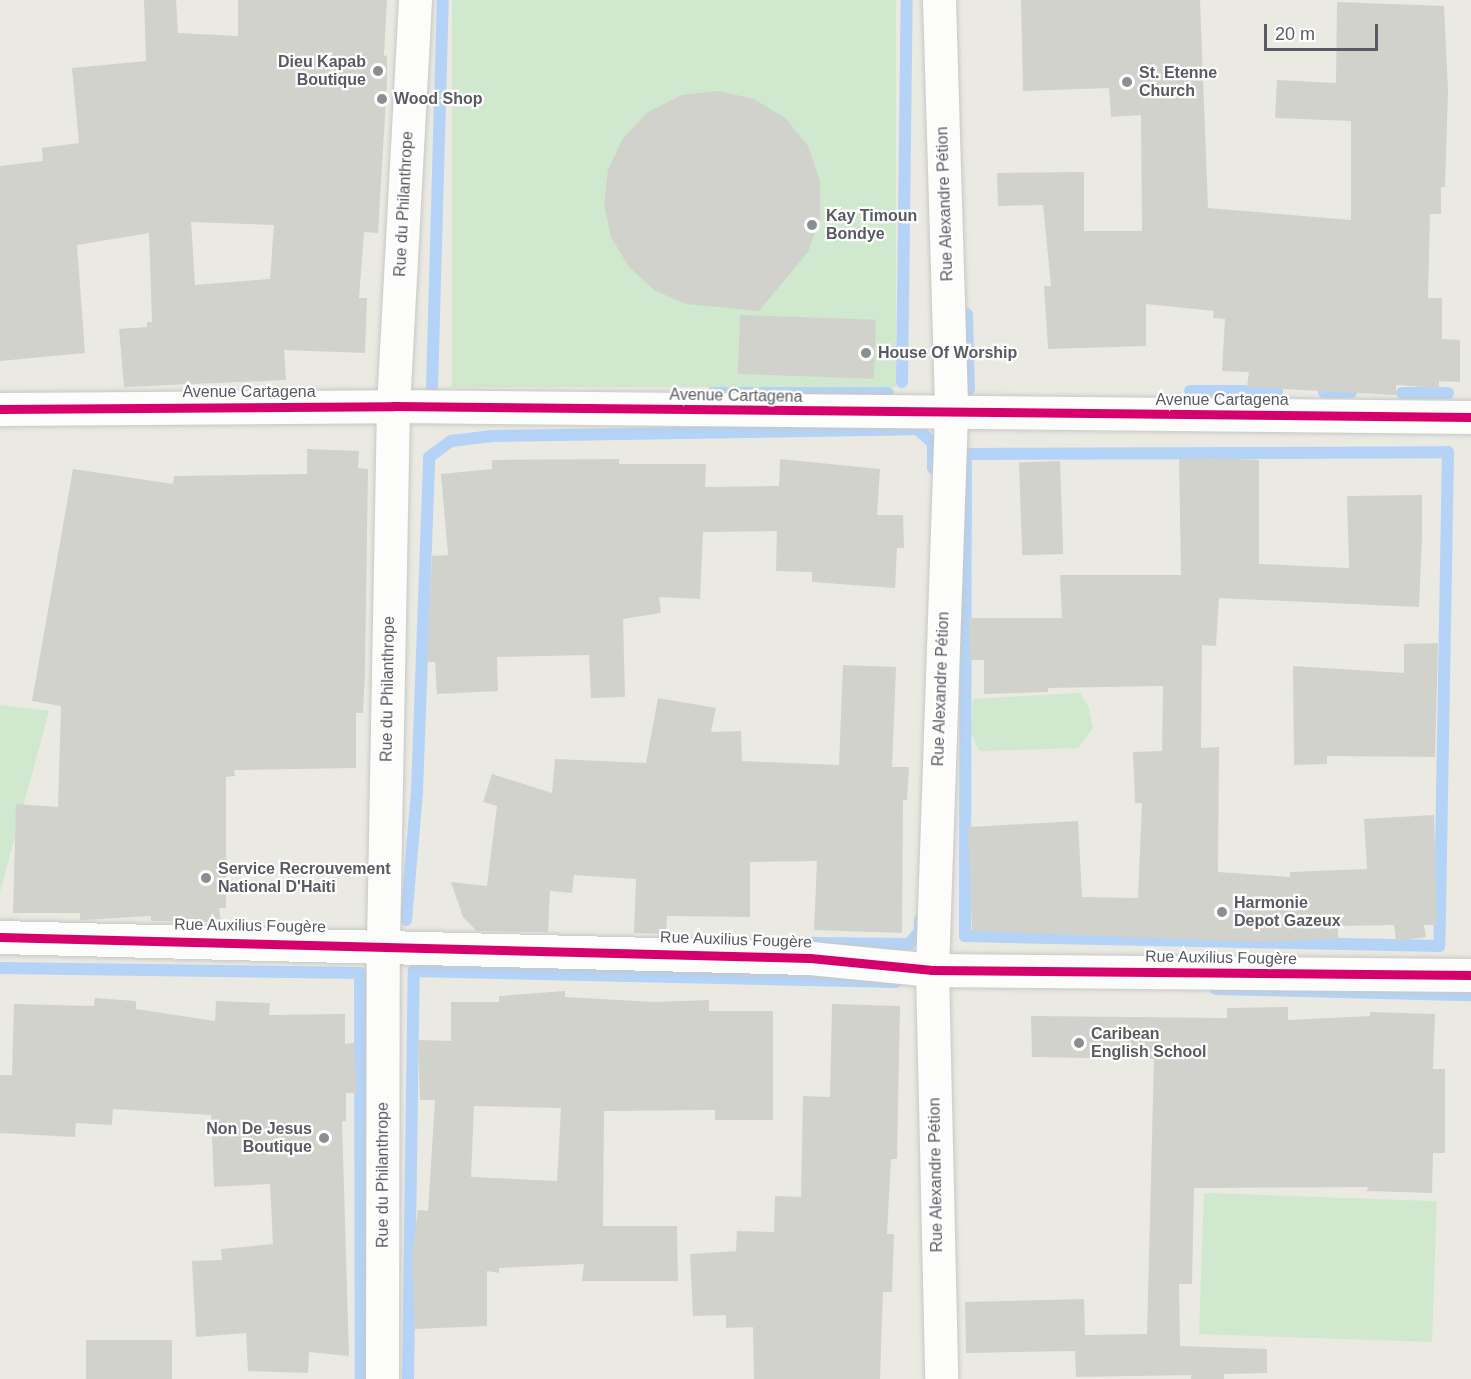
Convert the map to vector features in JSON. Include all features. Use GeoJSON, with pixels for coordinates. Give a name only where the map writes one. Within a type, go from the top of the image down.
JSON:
{"type":"FeatureCollection","features":[{"type":"Feature","properties":{"kind":"street","name":"Rue du Philanthrope"},"geometry":{"type":"LineString","coordinates":[[382,1379],[383,944],[393,406],[415,0]]}},
{"type":"Feature","properties":{"kind":"street","name":"Rue Alexandre Pétion"},"geometry":{"type":"LineString","coordinates":[[939,0],[951,414],[932,970],[941,1379]]}},
{"type":"Feature","properties":{"kind":"street","name":"Avenue Cartagena"},"geometry":{"type":"LineString","coordinates":[[0,409],[393,406],[951,414],[1471,417]]}},
{"type":"Feature","properties":{"kind":"street","name":"Rue Auxilius Fougère"},"geometry":{"type":"LineString","coordinates":[[0,937],[383,944],[810,957],[932,970],[1471,975]]}},
{"type":"Feature","properties":{"kind":"green space"},"geometry":{"type":"Polygon","coordinates":[[[452,0],[896,0],[896,387],[452,387],[452,0]]]}},
{"type":"Feature","properties":{"kind":"green space"},"geometry":{"type":"Polygon","coordinates":[[[1080,693],[1088,706],[1093,728],[1078,748],[979,751],[971,733],[973,699],[1080,693]]]}},
{"type":"Feature","properties":{"kind":"green space"},"geometry":{"type":"Polygon","coordinates":[[[0,705],[49,711],[0,892],[0,705]]]}},
{"type":"Feature","properties":{"kind":"green space"},"geometry":{"type":"Polygon","coordinates":[[[1204,1193],[1437,1201],[1432,1342],[1199,1334],[1204,1193]]]}},
{"type":"Feature","properties":{"kind":"building"},"geometry":{"type":"Polygon","coordinates":[[[144,0],[176,0],[178,33],[238,36],[238,0],[387,0],[384,56],[387,55],[387,83],[378,233],[364,232],[359,298],[367,298],[365,353],[284,350],[286,380],[124,387],[119,329],[147,327],[147,322],[152,322],[149,233],[77,245],[85,353],[0,361],[0,166],[43,161],[42,148],[79,143],[72,68],[146,61],[144,0]],[[191,222],[195,285],[270,279],[274,225],[191,222]]]}},
{"type":"Feature","properties":{"kind":"building"},"geometry":{"type":"Polygon","coordinates":[[[1021,0],[1200,0],[1208,208],[1351,220],[1351,121],[1275,118],[1277,80],[1336,83],[1337,2],[1444,6],[1448,90],[1445,187],[1441,187],[1441,214],[1430,214],[1428,298],[1442,298],[1442,339],[1460,340],[1460,382],[1439,381],[1439,388],[1396,385],[1396,395],[1247,387],[1249,372],[1222,371],[1225,319],[1213,318],[1214,311],[1146,304],[1146,346],[1048,349],[1044,286],[1051,286],[1043,205],[998,206],[997,173],[1084,172],[1084,231],[1142,231],[1141,115],[1111,117],[1109,88],[1023,91],[1021,0]]]}},
{"type":"Feature","properties":{"kind":"building"},"geometry":{"type":"Polygon","coordinates":[[[718,91],[754,99],[785,118],[808,146],[820,181],[820,218],[808,252],[759,311],[686,304],[654,290],[629,267],[611,237],[604,204],[608,170],[623,138],[648,112],[682,95],[718,91]]]}},
{"type":"Feature","properties":{"kind":"building"},"geometry":{"type":"Polygon","coordinates":[[[740,315],[876,320],[874,379],[738,374],[740,315]]]}},
{"type":"Feature","properties":{"kind":"building"},"geometry":{"type":"Polygon","coordinates":[[[307,449],[359,451],[358,468],[368,469],[365,674],[363,713],[356,713],[356,768],[234,770],[235,776],[226,777],[226,908],[219,908],[221,922],[151,921],[151,916],[80,920],[80,913],[13,913],[16,804],[58,807],[61,706],[32,701],[73,469],[173,484],[174,476],[307,474],[307,449]]]}},
{"type":"Feature","properties":{"kind":"building"},"geometry":{"type":"Polygon","coordinates":[[[619,459],[619,464],[706,464],[705,487],[779,486],[780,459],[880,469],[877,515],[903,515],[904,548],[897,548],[895,588],[812,582],[812,572],[776,571],[777,531],[703,532],[700,599],[659,597],[661,613],[623,619],[625,697],[591,698],[589,655],[497,657],[498,691],[437,694],[435,662],[427,662],[432,556],[448,555],[441,474],[492,469],[492,460],[619,459]]]}},
{"type":"Feature","properties":{"kind":"building"},"geometry":{"type":"Polygon","coordinates":[[[1179,459],[1259,460],[1259,564],[1349,568],[1347,496],[1422,495],[1419,607],[1219,598],[1216,646],[1202,645],[1201,748],[1219,747],[1218,872],[1290,877],[1290,872],[1367,869],[1364,819],[1434,815],[1437,925],[1424,925],[1426,937],[1396,941],[1394,925],[1338,926],[1338,939],[1258,942],[972,931],[968,827],[1078,821],[1082,897],[1138,898],[1142,803],[1135,803],[1133,752],[1162,751],[1163,686],[1048,688],[1048,692],[984,694],[984,660],[970,660],[969,618],[1062,618],[1060,575],[1181,575],[1179,459]]]}},
{"type":"Feature","properties":{"kind":"building"},"geometry":{"type":"Polygon","coordinates":[[[1060,461],[1063,554],[1022,555],[1019,462],[1060,461]]]}},
{"type":"Feature","properties":{"kind":"building"},"geometry":{"type":"Polygon","coordinates":[[[1438,643],[1435,757],[1327,756],[1327,764],[1294,765],[1293,666],[1404,673],[1404,644],[1438,643]]]}},
{"type":"Feature","properties":{"kind":"building"},"geometry":{"type":"Polygon","coordinates":[[[843,665],[896,667],[892,767],[909,767],[907,800],[903,800],[902,933],[814,930],[817,861],[750,862],[750,917],[667,916],[666,934],[634,933],[636,879],[574,875],[572,893],[550,891],[548,932],[477,931],[463,917],[451,882],[487,886],[497,806],[483,802],[492,774],[552,793],[555,759],[646,763],[658,698],[716,708],[711,732],[741,731],[742,761],[839,765],[843,665]]]}},
{"type":"Feature","properties":{"kind":"building"},"geometry":{"type":"Polygon","coordinates":[[[565,991],[565,997],[655,1002],[709,1000],[709,1011],[773,1011],[773,1120],[715,1120],[715,1110],[604,1111],[603,1226],[677,1226],[678,1281],[582,1281],[584,1264],[499,1268],[499,1273],[487,1271],[487,1326],[415,1329],[412,1257],[418,1210],[428,1211],[435,1100],[420,1100],[418,1040],[451,1041],[451,1002],[499,1002],[499,996],[565,991]],[[474,1106],[471,1177],[557,1181],[561,1108],[474,1106]]]}},
{"type":"Feature","properties":{"kind":"building"},"geometry":{"type":"Polygon","coordinates":[[[95,998],[136,1001],[136,1009],[215,1021],[216,1001],[270,1003],[269,1015],[345,1014],[345,1044],[354,1043],[357,1093],[346,1093],[346,1121],[342,1121],[349,1356],[309,1352],[308,1373],[248,1371],[246,1333],[196,1337],[192,1261],[222,1260],[221,1249],[273,1244],[270,1184],[214,1187],[211,1115],[113,1109],[112,1125],[76,1123],[75,1137],[0,1133],[0,1075],[12,1075],[14,1004],[94,1006],[95,998]]]}},
{"type":"Feature","properties":{"kind":"building"},"geometry":{"type":"Polygon","coordinates":[[[832,1004],[900,1006],[897,1159],[891,1159],[887,1234],[894,1234],[892,1292],[883,1292],[880,1379],[754,1379],[753,1327],[726,1328],[726,1315],[693,1316],[690,1254],[736,1251],[737,1231],[774,1232],[775,1196],[801,1197],[803,1096],[830,1097],[832,1004]]]}},
{"type":"Feature","properties":{"kind":"building"},"geometry":{"type":"Polygon","coordinates":[[[1288,1007],[1288,1020],[1370,1016],[1370,1012],[1435,1014],[1433,1069],[1445,1069],[1445,1153],[1433,1153],[1432,1193],[1367,1191],[1368,1187],[1194,1188],[1192,1284],[1179,1284],[1180,1346],[1267,1349],[1267,1373],[1224,1374],[1224,1379],[1191,1379],[1191,1375],[1076,1377],[1075,1351],[966,1353],[965,1302],[1084,1299],[1085,1335],[1147,1334],[1154,1059],[1032,1057],[1031,1016],[1227,1018],[1227,1008],[1288,1007]]]}},
{"type":"Feature","properties":{"kind":"building"},"geometry":{"type":"Polygon","coordinates":[[[86,1340],[172,1340],[172,1379],[86,1379],[86,1340]]]}},
{"type":"Feature","properties":{"kind":"waterway"},"geometry":{"type":"LineString","coordinates":[[432,388],[443,0]]}},
{"type":"Feature","properties":{"kind":"waterway"},"geometry":{"type":"LineString","coordinates":[[902,382],[907,0]]}},
{"type":"Feature","properties":{"kind":"waterway"},"geometry":{"type":"LineString","coordinates":[[967,314],[969,390]]}},
{"type":"Feature","properties":{"kind":"waterway"},"geometry":{"type":"LineString","coordinates":[[1190,391],[1277,391]]}},
{"type":"Feature","properties":{"kind":"waterway"},"geometry":{"type":"LineString","coordinates":[[1324,392],[1351,392]]}},
{"type":"Feature","properties":{"kind":"waterway"},"geometry":{"type":"LineString","coordinates":[[712,393],[888,393]]}},
{"type":"Feature","properties":{"kind":"waterway"},"geometry":{"type":"LineString","coordinates":[[1402,393],[1448,393]]}},
{"type":"Feature","properties":{"kind":"waterway"},"geometry":{"type":"LineString","coordinates":[[406,920],[417,791],[429,457],[451,441],[493,436],[917,429],[933,443],[933,468]]}},
{"type":"Feature","properties":{"kind":"waterway"},"geometry":{"type":"LineString","coordinates":[[1448,452],[1439,946],[965,936],[966,454],[1448,452]]}},
{"type":"Feature","properties":{"kind":"waterway"},"geometry":{"type":"LineString","coordinates":[[810,943],[909,944],[920,931],[920,920]]}},
{"type":"Feature","properties":{"kind":"waterway"},"geometry":{"type":"LineString","coordinates":[[0,968],[360,973],[361,1379]]}},
{"type":"Feature","properties":{"kind":"waterway"},"geometry":{"type":"LineString","coordinates":[[408,1379],[414,971],[896,982]]}},
{"type":"Feature","properties":{"kind":"waterway"},"geometry":{"type":"LineString","coordinates":[[1216,989],[1470,995]]}},
{"type":"Feature","properties":{"kind":"cycle path"},"geometry":{"type":"LineString","coordinates":[[0,409],[393,406],[1471,417]]}},
{"type":"Feature","properties":{"kind":"cycle path"},"geometry":{"type":"LineString","coordinates":[[0,937],[810,958],[932,970],[1471,975]]}},
{"type":"Feature","properties":{"kind":"place","name":"Dieu Kapab Boutique"},"geometry":{"type":"Point","coordinates":[378,71]}},
{"type":"Feature","properties":{"kind":"place","name":"St. Etenne Church"},"geometry":{"type":"Point","coordinates":[1127,82]}},
{"type":"Feature","properties":{"kind":"place","name":"Wood Shop"},"geometry":{"type":"Point","coordinates":[382,99]}},
{"type":"Feature","properties":{"kind":"place","name":"Kay Timoun Bondye"},"geometry":{"type":"Point","coordinates":[812,225]}},
{"type":"Feature","properties":{"kind":"place","name":"House Of Worship"},"geometry":{"type":"Point","coordinates":[866,353]}},
{"type":"Feature","properties":{"kind":"place","name":"Service Recrouvement National D'Haiti"},"geometry":{"type":"Point","coordinates":[206,878]}},
{"type":"Feature","properties":{"kind":"place","name":"Harmonie Depot Gazeux"},"geometry":{"type":"Point","coordinates":[1222,912]}},
{"type":"Feature","properties":{"kind":"place","name":"Caribean English School"},"geometry":{"type":"Point","coordinates":[1079,1043]}},
{"type":"Feature","properties":{"kind":"place","name":"Non De Jesus Boutique"},"geometry":{"type":"Point","coordinates":[324,1138]}}]}
